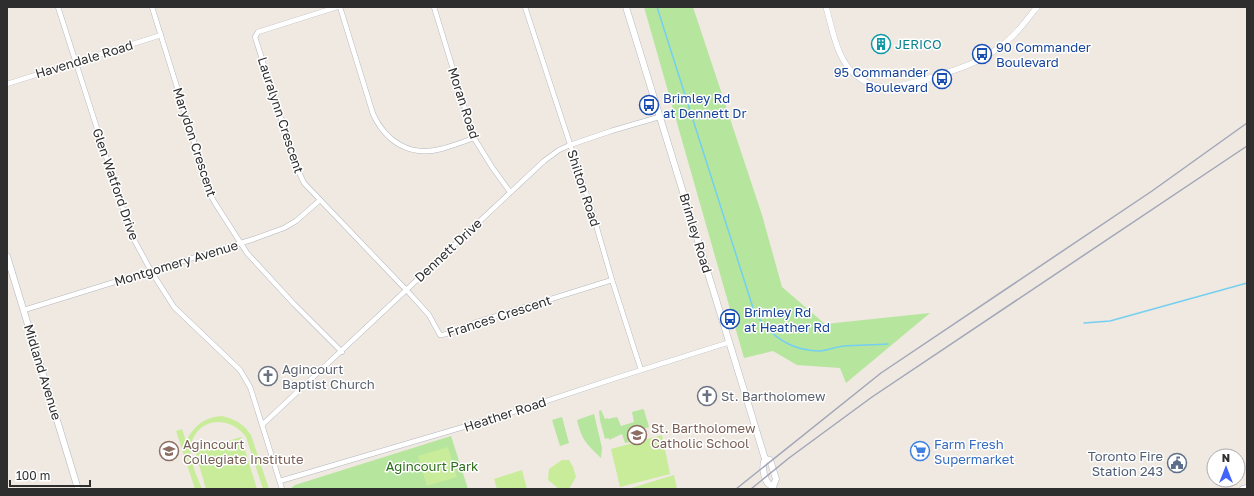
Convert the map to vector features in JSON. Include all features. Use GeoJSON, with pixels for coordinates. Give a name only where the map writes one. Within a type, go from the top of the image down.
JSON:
{"type":"FeatureCollection","features":[{"type":"Feature","properties":{"kind":"main road","name":"Brimley Road"},"geometry":{"type":"LineString","coordinates":[[626,7],[765,459],[762,467],[768,483],[774,488],[776,479],[770,460],[765,459]]}},
{"type":"Feature","properties":{"kind":"main road","name":"Midland Avenue"},"geometry":{"type":"LineString","coordinates":[[7,256],[78,489]]}},
{"type":"Feature","properties":{"kind":"main road"},"geometry":{"type":"LineString","coordinates":[[1243,489],[1247,488]]}},
{"type":"Feature","properties":{"kind":"street","name":"Glen Watford Drive"},"geometry":{"type":"LineString","coordinates":[[58,7],[131,234],[151,271],[174,307],[240,370],[250,387],[282,489]]}},
{"type":"Feature","properties":{"kind":"street","name":"Marydon Crescent"},"geometry":{"type":"LineString","coordinates":[[152,7],[211,196],[240,243],[294,304],[342,352]]}},
{"type":"Feature","properties":{"kind":"street"},"geometry":{"type":"LineString","coordinates":[[339,7],[373,114],[378,124],[388,137],[409,148],[428,151],[441,149],[474,138]]}},
{"type":"Feature","properties":{"kind":"street","name":"Lauralynn Crescent"},"geometry":{"type":"LineString","coordinates":[[339,7],[258,32],[255,37],[296,166],[304,183],[406,290]]}},
{"type":"Feature","properties":{"kind":"street","name":"Moran Road"},"geometry":{"type":"LineString","coordinates":[[434,7],[474,138],[510,192]]}},
{"type":"Feature","properties":{"kind":"street","name":"Shilton Road"},"geometry":{"type":"LineString","coordinates":[[524,7],[592,211],[612,280],[641,370]]}},
{"type":"Feature","properties":{"kind":"street"},"geometry":{"type":"LineString","coordinates":[[826,7],[838,48],[846,65],[857,77],[866,82],[884,87],[896,87],[977,61],[1001,46],[1024,24],[1037,7]]}},
{"type":"Feature","properties":{"kind":"street","name":"Havendale Road"},"geometry":{"type":"LineString","coordinates":[[7,84],[161,35]]}},
{"type":"Feature","properties":{"kind":"street","name":"Dennett Drive"},"geometry":{"type":"LineString","coordinates":[[262,425],[342,352],[544,161],[559,150],[570,145],[659,117]]}},
{"type":"Feature","properties":{"kind":"street","name":"Montgomery Avenue"},"geometry":{"type":"LineString","coordinates":[[24,310],[284,228],[296,221],[320,200]]}},
{"type":"Feature","properties":{"kind":"street","name":"Frances Crescent"},"geometry":{"type":"LineString","coordinates":[[406,290],[429,315],[440,335],[444,335],[474,323],[612,280]]}},
{"type":"Feature","properties":{"kind":"street","name":"Heather Road"},"geometry":{"type":"LineString","coordinates":[[280,481],[504,415],[730,342]]}},
{"type":"Feature","properties":{"kind":"green space"},"geometry":{"type":"Polygon","coordinates":[[[644,7],[693,7],[762,215],[782,287],[825,324],[930,313],[846,383],[840,368],[797,365],[773,351],[744,358],[644,7]]]}},
{"type":"Feature","properties":{"kind":"green space"},"geometry":{"type":"Polygon","coordinates":[[[643,409],[649,427],[628,434],[630,442],[625,443],[622,434],[609,440],[609,438],[605,439],[599,411],[601,410],[605,419],[617,417],[621,426],[634,422],[632,412],[643,409]]]}},
{"type":"Feature","properties":{"kind":"green space"},"geometry":{"type":"Polygon","coordinates":[[[594,414],[602,448],[601,458],[585,441],[577,420],[594,414]]]}},
{"type":"Feature","properties":{"kind":"green space"},"geometry":{"type":"Polygon","coordinates":[[[222,416],[239,422],[251,435],[269,489],[263,489],[246,437],[240,430],[232,425],[216,422],[201,428],[195,435],[191,444],[190,449],[192,461],[202,489],[195,489],[176,431],[182,429],[186,441],[192,431],[200,423],[210,418],[222,416]]]}},
{"type":"Feature","properties":{"kind":"green space"},"geometry":{"type":"Polygon","coordinates":[[[562,417],[569,443],[560,446],[552,420],[562,417]]]}},
{"type":"Feature","properties":{"kind":"green space"},"geometry":{"type":"Polygon","coordinates":[[[662,435],[670,474],[620,487],[611,449],[662,435]]]}},
{"type":"Feature","properties":{"kind":"green space","name":"Agincourt Park"},"geometry":{"type":"Polygon","coordinates":[[[451,436],[468,489],[290,489],[295,485],[451,436]]]}},
{"type":"Feature","properties":{"kind":"green space"},"geometry":{"type":"Polygon","coordinates":[[[241,437],[257,489],[206,489],[195,451],[241,437]]]}},
{"type":"Feature","properties":{"kind":"green space"},"geometry":{"type":"Polygon","coordinates":[[[448,447],[457,477],[427,486],[418,456],[448,447]]]}},
{"type":"Feature","properties":{"kind":"green space"},"geometry":{"type":"Polygon","coordinates":[[[562,460],[569,460],[576,477],[569,489],[559,489],[548,480],[549,469],[562,460]]]}},
{"type":"Feature","properties":{"kind":"green space"},"geometry":{"type":"Polygon","coordinates":[[[522,470],[527,489],[497,489],[494,479],[522,470]]]}},
{"type":"Feature","properties":{"kind":"green space"},"geometry":{"type":"Polygon","coordinates":[[[674,475],[677,489],[628,489],[674,475]]]}},
{"type":"Feature","properties":{"kind":"waterway"},"geometry":{"type":"LineString","coordinates":[[657,7],[754,311],[760,320],[781,340],[790,345],[809,350],[820,351],[844,346],[888,344]]}},
{"type":"Feature","properties":{"kind":"waterway"},"geometry":{"type":"LineString","coordinates":[[1084,323],[1110,321],[1247,283]]}},
{"type":"Feature","properties":{"kind":"railway"},"geometry":{"type":"LineString","coordinates":[[736,489],[881,373],[1152,191],[1247,123]]}},
{"type":"Feature","properties":{"kind":"railway"},"geometry":{"type":"LineString","coordinates":[[751,489],[789,458],[872,397],[1247,146]]}},
{"type":"Feature","properties":{"kind":"place","name":"JERICO"},"geometry":{"type":"Point","coordinates":[881,44]}},
{"type":"Feature","properties":{"kind":"place","name":"90 Commander Boulevard"},"geometry":{"type":"Point","coordinates":[982,54]}},
{"type":"Feature","properties":{"kind":"place","name":"95 Commander Boulevard"},"geometry":{"type":"Point","coordinates":[942,79]}},
{"type":"Feature","properties":{"kind":"place","name":"Brimley Rd at Dennett Dr"},"geometry":{"type":"Point","coordinates":[649,105]}},
{"type":"Feature","properties":{"kind":"place","name":"Brimley Rd at Heather Rd"},"geometry":{"type":"Point","coordinates":[730,319]}},
{"type":"Feature","properties":{"kind":"place","name":"Agincourt Baptist Church"},"geometry":{"type":"Point","coordinates":[268,376]}},
{"type":"Feature","properties":{"kind":"place","name":"St. Bartholomew"},"geometry":{"type":"Point","coordinates":[707,396]}},
{"type":"Feature","properties":{"kind":"place","name":"St. Bartholomew Catholic School"},"geometry":{"type":"Point","coordinates":[637,435]}},
{"type":"Feature","properties":{"kind":"place","name":"Agincourt Collegiate Institute"},"geometry":{"type":"Point","coordinates":[169,451]}},
{"type":"Feature","properties":{"kind":"place","name":"Farm Fresh Supermarket"},"geometry":{"type":"Point","coordinates":[920,451]}},
{"type":"Feature","properties":{"kind":"place","name":"Toronto Fire Station 243"},"geometry":{"type":"Point","coordinates":[1177,463]}}]}
